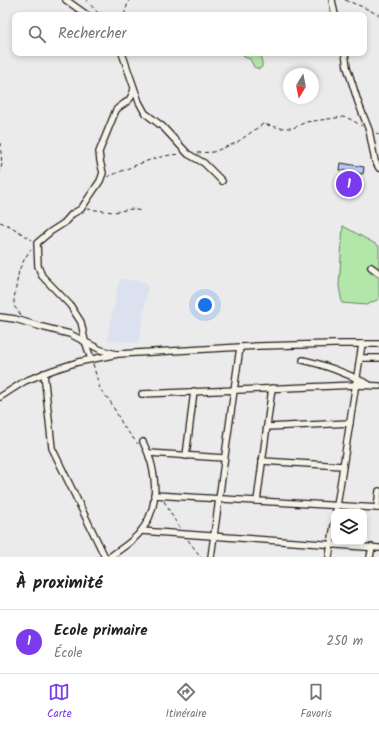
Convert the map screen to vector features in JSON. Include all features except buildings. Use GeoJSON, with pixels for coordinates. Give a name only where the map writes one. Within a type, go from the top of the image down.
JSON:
{"type":"FeatureCollection","features":[{"type":"Feature","properties":{"kind":"street"},"geometry":{"type":"LineString","coordinates":[[66,0],[83,12]]}},
{"type":"Feature","properties":{"kind":"street"},"geometry":{"type":"LineString","coordinates":[[332,0],[334,12]]}},
{"type":"Feature","properties":{"kind":"street"},"geometry":{"type":"LineString","coordinates":[[123,56],[139,102],[145,113],[163,127],[188,154],[204,163],[222,181]]}},
{"type":"Feature","properties":{"kind":"street"},"geometry":{"type":"LineString","coordinates":[[345,56],[347,67],[358,102],[369,130],[375,161],[379,168]]}},
{"type":"Feature","properties":{"kind":"street"},"geometry":{"type":"LineString","coordinates":[[91,360],[81,322],[70,305],[42,276],[38,266],[36,243],[64,223],[72,214],[81,209],[100,182],[103,174],[99,152],[116,110],[119,106],[129,101],[134,89]]}},
{"type":"Feature","properties":{"kind":"street"},"geometry":{"type":"LineString","coordinates":[[371,267],[379,273]]}},
{"type":"Feature","properties":{"kind":"street"},"geometry":{"type":"LineString","coordinates":[[0,317],[15,319],[70,334],[101,350],[118,354]]}},
{"type":"Feature","properties":{"kind":"street"},"geometry":{"type":"LineString","coordinates":[[337,509],[362,344]]}},
{"type":"Feature","properties":{"kind":"street"},"geometry":{"type":"LineString","coordinates":[[0,397],[26,381],[44,373],[78,362],[118,354],[240,347],[379,344]]}},
{"type":"Feature","properties":{"kind":"street"},"geometry":{"type":"LineString","coordinates":[[211,557],[240,347]]}},
{"type":"Feature","properties":{"kind":"street"},"geometry":{"type":"LineString","coordinates":[[360,358],[379,358]]}},
{"type":"Feature","properties":{"kind":"street"},"geometry":{"type":"LineString","coordinates":[[303,360],[323,364],[343,372],[356,382]]}},
{"type":"Feature","properties":{"kind":"street"},"geometry":{"type":"LineString","coordinates":[[44,373],[52,448],[105,557]]}},
{"type":"Feature","properties":{"kind":"street"},"geometry":{"type":"LineString","coordinates":[[142,394],[272,388],[356,382],[378,386]]}},
{"type":"Feature","properties":{"kind":"street"},"geometry":{"type":"LineString","coordinates":[[257,501],[272,388]]}},
{"type":"Feature","properties":{"kind":"street"},"geometry":{"type":"LineString","coordinates":[[186,456],[194,391]]}},
{"type":"Feature","properties":{"kind":"street"},"geometry":{"type":"LineString","coordinates":[[267,427],[350,423]]}},
{"type":"Feature","properties":{"kind":"street"},"geometry":{"type":"LineString","coordinates":[[110,557],[141,531],[148,518],[154,495],[155,484],[153,465],[149,454],[141,443]]}},
{"type":"Feature","properties":{"kind":"street"},"geometry":{"type":"LineString","coordinates":[[149,454],[224,458]]}},
{"type":"Feature","properties":{"kind":"street"},"geometry":{"type":"LineString","coordinates":[[262,461],[343,466]]}},
{"type":"Feature","properties":{"kind":"street"},"geometry":{"type":"LineString","coordinates":[[154,495],[257,501],[337,509],[378,508],[379,491]]}},
{"type":"Feature","properties":{"kind":"street"},"geometry":{"type":"LineString","coordinates":[[141,531],[331,544],[329,557]]}},
{"type":"Feature","properties":{"kind":"street"},"geometry":{"type":"LineString","coordinates":[[345,545],[379,548]]}},
{"type":"Feature","properties":{"kind":"street"},"geometry":{"type":"LineString","coordinates":[[370,557],[372,547]]}},
{"type":"Feature","properties":{"kind":"path"},"geometry":{"type":"LineString","coordinates":[[86,0],[97,12]]}},
{"type":"Feature","properties":{"kind":"path"},"geometry":{"type":"LineString","coordinates":[[125,12],[129,0]]}},
{"type":"Feature","properties":{"kind":"path"},"geometry":{"type":"LineString","coordinates":[[345,0],[379,15]]}},
{"type":"Feature","properties":{"kind":"path"},"geometry":{"type":"LineString","coordinates":[[100,182],[106,177],[160,156],[213,152],[236,143],[263,124],[280,128],[293,128],[306,122],[343,117],[350,119],[369,130]]}},
{"type":"Feature","properties":{"kind":"path"},"geometry":{"type":"LineString","coordinates":[[0,143],[2,164],[0,172]]}},
{"type":"Feature","properties":{"kind":"path"},"geometry":{"type":"LineString","coordinates":[[81,209],[114,212],[131,210],[142,212]]}},
{"type":"Feature","properties":{"kind":"path"},"geometry":{"type":"LineString","coordinates":[[0,222],[10,226],[36,243],[25,258],[19,270],[14,306],[21,315]]}},
{"type":"Feature","properties":{"kind":"path"},"geometry":{"type":"LineString","coordinates":[[91,360],[100,389],[110,401],[124,427],[141,443]]}},
{"type":"Feature","properties":{"kind":"path"},"geometry":{"type":"LineString","coordinates":[[162,495],[174,519],[201,557]]}},
{"type":"Feature","properties":{"kind":"shaded area"},"geometry":{"type":"Polygon","coordinates":[[[121,279],[145,282],[148,285],[139,343],[107,340],[119,281],[121,279]]]}},
{"type":"Feature","properties":{"kind":"green space"},"geometry":{"type":"Polygon","coordinates":[[[263,56],[261,59],[262,67],[259,69],[254,67],[250,59],[244,57],[263,56]]]}},
{"type":"Feature","properties":{"kind":"green space"},"geometry":{"type":"Polygon","coordinates":[[[343,226],[379,246],[379,299],[366,305],[342,303],[339,286],[343,226]]]}},
{"type":"Feature","properties":{"kind":"place","name":"Ecole primaire"},"geometry":{"type":"Point","coordinates":[349,184]}}]}
